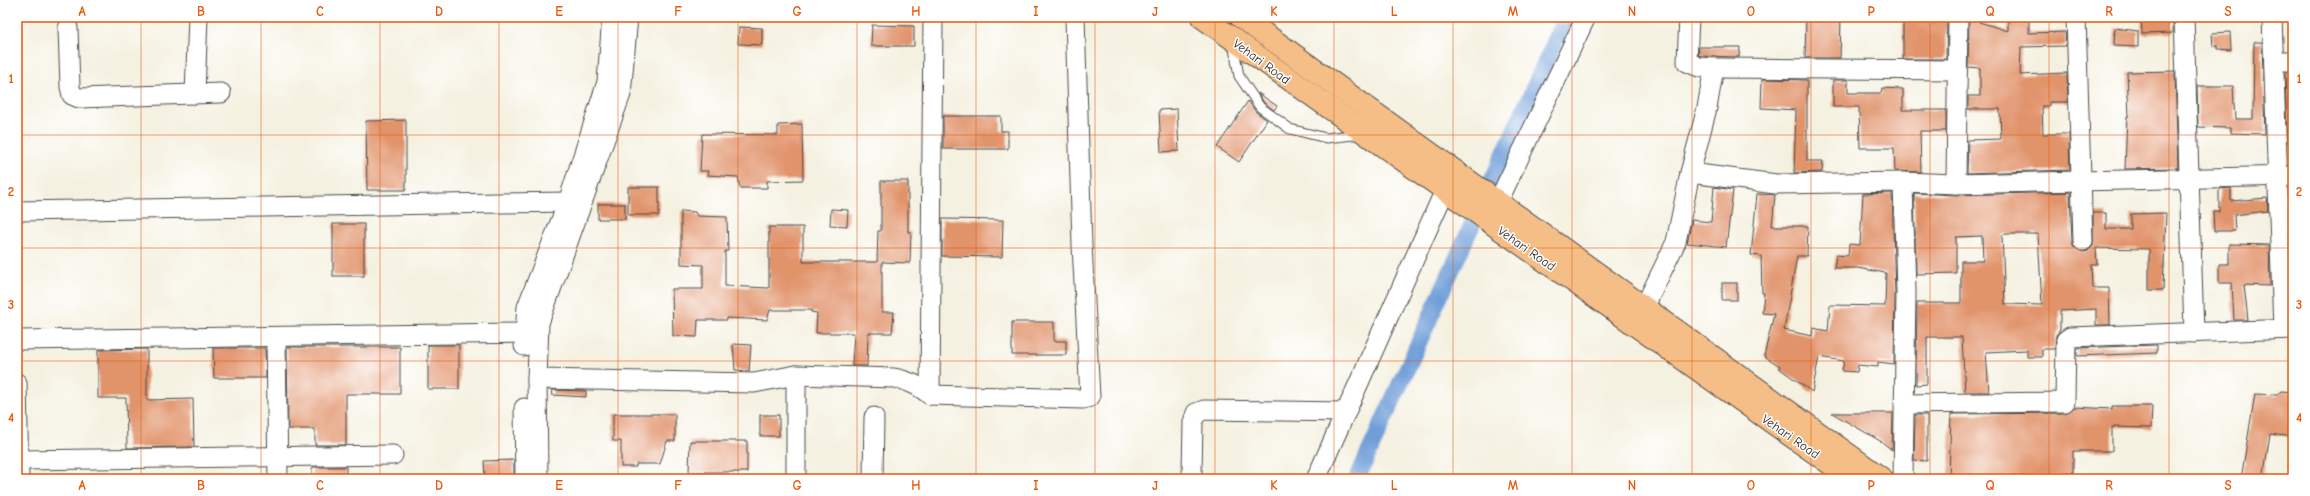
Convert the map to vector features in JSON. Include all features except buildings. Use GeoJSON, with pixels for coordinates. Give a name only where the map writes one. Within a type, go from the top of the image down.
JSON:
{"type":"FeatureCollection","features":[{"type":"Feature","properties":{"kind":"main road","name":"Vehari Road"},"geometry":{"type":"LineString","coordinates":[[1202,17],[1364,134],[1447,191],[1852,479]]}},
{"type":"Feature","properties":{"kind":"main road","name":"Vehari Road"},"geometry":{"type":"LineString","coordinates":[[1241,17],[1497,204],[1882,479]]}},
{"type":"Feature","properties":{"kind":"street"},"geometry":{"type":"LineString","coordinates":[[195,94],[198,17]]}},
{"type":"Feature","properties":{"kind":"street"},"geometry":{"type":"LineString","coordinates":[[525,479],[530,334],[529,300],[568,202],[606,82],[612,17]]}},
{"type":"Feature","properties":{"kind":"street"},"geometry":{"type":"LineString","coordinates":[[538,479],[537,379],[530,334],[543,309],[621,94],[628,17]]}},
{"type":"Feature","properties":{"kind":"street"},"geometry":{"type":"LineString","coordinates":[[930,395],[933,17]]}},
{"type":"Feature","properties":{"kind":"street"},"geometry":{"type":"LineString","coordinates":[[537,379],[754,383],[796,375],[894,378],[909,381],[919,386],[930,395],[1083,399],[1090,397],[1082,245],[1075,17]]}},
{"type":"Feature","properties":{"kind":"street"},"geometry":{"type":"LineString","coordinates":[[1497,204],[1586,17]]}},
{"type":"Feature","properties":{"kind":"street"},"geometry":{"type":"LineString","coordinates":[[1689,17],[1687,62],[1699,67],[1958,70]]}},
{"type":"Feature","properties":{"kind":"street"},"geometry":{"type":"LineString","coordinates":[[1956,184],[1958,17]]}},
{"type":"Feature","properties":{"kind":"street"},"geometry":{"type":"LineString","coordinates":[[2076,17],[2083,241]]}},
{"type":"Feature","properties":{"kind":"street"},"geometry":{"type":"LineString","coordinates":[[2184,17],[2194,333]]}},
{"type":"Feature","properties":{"kind":"street"},"geometry":{"type":"LineString","coordinates":[[1904,404],[2065,402],[2066,340],[2070,337],[2288,329],[2285,176],[2274,61],[2272,17]]}},
{"type":"Feature","properties":{"kind":"street"},"geometry":{"type":"LineString","coordinates":[[68,28],[70,87],[72,95],[79,98],[222,93]]}},
{"type":"Feature","properties":{"kind":"street"},"geometry":{"type":"LineString","coordinates":[[2274,61],[2293,61]]}},
{"type":"Feature","properties":{"kind":"street"},"geometry":{"type":"LineString","coordinates":[[1644,308],[1676,242],[1690,173],[1707,108],[1714,68]]}},
{"type":"Feature","properties":{"kind":"street"},"geometry":{"type":"LineString","coordinates":[[1690,173],[1776,184],[1903,182],[1956,184],[2285,176]]}},
{"type":"Feature","properties":{"kind":"street"},"geometry":{"type":"LineString","coordinates":[[1903,182],[1906,293],[1903,479]]}},
{"type":"Feature","properties":{"kind":"street"},"geometry":{"type":"LineString","coordinates":[[1316,479],[1447,191]]}},
{"type":"Feature","properties":{"kind":"street"},"geometry":{"type":"LineString","coordinates":[[17,211],[568,202]]}},
{"type":"Feature","properties":{"kind":"street"},"geometry":{"type":"LineString","coordinates":[[17,340],[530,334]]}},
{"type":"Feature","properties":{"kind":"street"},"geometry":{"type":"LineString","coordinates":[[276,338],[278,479]]}},
{"type":"Feature","properties":{"kind":"street"},"geometry":{"type":"LineString","coordinates":[[796,375],[796,479]]}},
{"type":"Feature","properties":{"kind":"street"},"geometry":{"type":"LineString","coordinates":[[17,383],[19,479]]}},
{"type":"Feature","properties":{"kind":"street"},"geometry":{"type":"LineString","coordinates":[[1192,474],[1193,422],[1196,413],[1204,410],[1346,412]]}},
{"type":"Feature","properties":{"kind":"street"},"geometry":{"type":"LineString","coordinates":[[873,479],[874,417]]}},
{"type":"Feature","properties":{"kind":"street"},"geometry":{"type":"LineString","coordinates":[[19,460],[278,455],[393,455]]}},
{"type":"Feature","properties":{"kind":"lane"},"geometry":{"type":"LineString","coordinates":[[1234,17],[1232,39],[1239,76],[1260,107],[1290,129],[1326,138],[1364,134],[1387,123]]}},
{"type":"Feature","properties":{"kind":"waterway"},"geometry":{"type":"LineString","coordinates":[[1357,479],[1566,17]]}}]}
